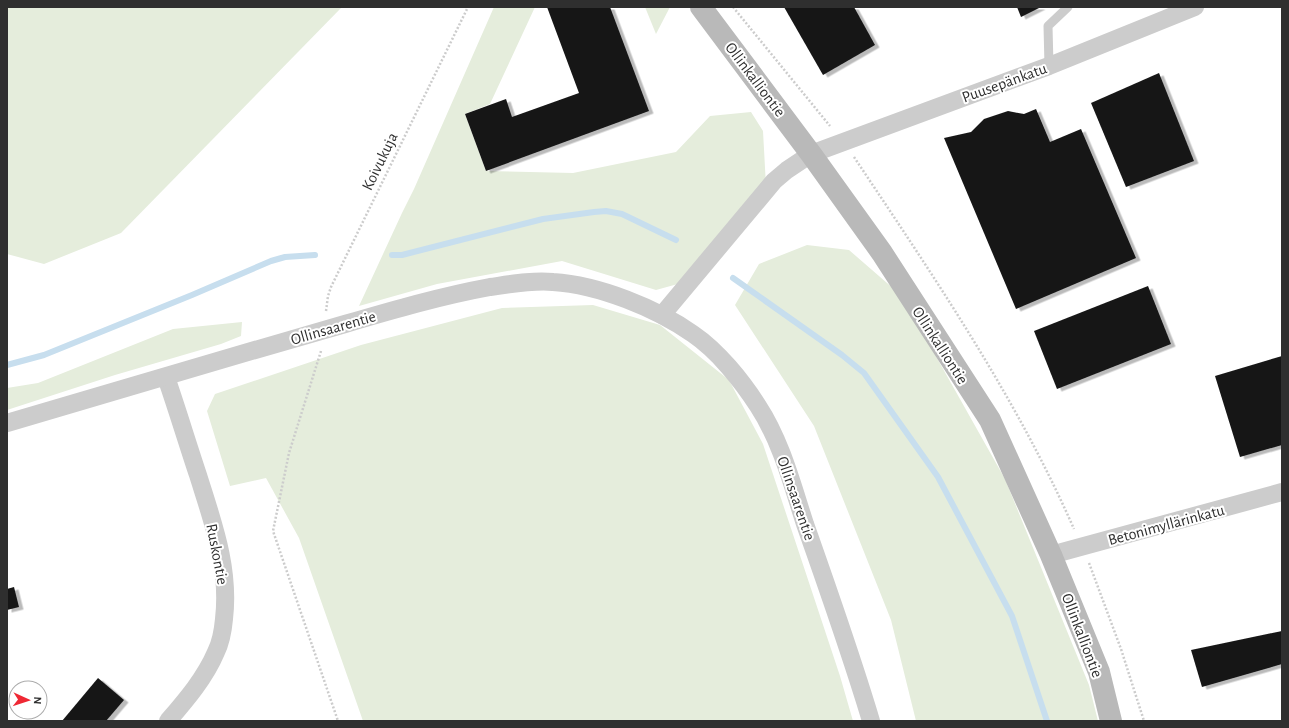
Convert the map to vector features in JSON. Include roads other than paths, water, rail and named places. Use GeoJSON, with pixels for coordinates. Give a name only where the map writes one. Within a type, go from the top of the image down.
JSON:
{"type":"FeatureCollection","features":[{"type":"Feature","properties":{"kind":"street","name":"Ollinkalliontie"},"geometry":{"type":"LineString","coordinates":[[701,7],[811,154],[882,253],[990,420],[1051,555],[1099,672],[1111,721]]}},
{"type":"Feature","properties":{"kind":"street","name":"Puusepänkatu"},"geometry":{"type":"LineString","coordinates":[[811,154],[1049,66],[1195,7]]}},
{"type":"Feature","properties":{"kind":"street"},"geometry":{"type":"LineString","coordinates":[[662,315],[774,181],[787,170],[811,154]]}},
{"type":"Feature","properties":{"kind":"street","name":"Ollinsaarentie"},"geometry":{"type":"LineString","coordinates":[[7,423],[424,301],[465,292],[505,284],[554,282],[585,287],[617,296],[662,315],[694,335],[716,354],[741,382],[760,408],[778,444],[855,669],[871,721]]}},
{"type":"Feature","properties":{"kind":"street","name":"Ruskontie"},"geometry":{"type":"LineString","coordinates":[[166,377],[219,545],[226,587],[226,605],[223,629],[217,651],[205,674],[188,698],[168,721]]}},
{"type":"Feature","properties":{"kind":"street","name":"Betonimyllärinkatu"},"geometry":{"type":"LineString","coordinates":[[1051,555],[1282,492]]}},
{"type":"Feature","properties":{"kind":"lane"},"geometry":{"type":"LineString","coordinates":[[1049,66],[1048,26],[1068,7]]}},
{"type":"Feature","properties":{"kind":"waterway"},"geometry":{"type":"LineString","coordinates":[[392,255],[402,255],[543,219],[606,211],[622,214],[676,240]]}},
{"type":"Feature","properties":{"kind":"waterway"},"geometry":{"type":"LineString","coordinates":[[7,365],[44,355],[271,261],[285,257],[315,255]]}},
{"type":"Feature","properties":{"kind":"waterway"},"geometry":{"type":"LineString","coordinates":[[733,278],[842,355],[864,373],[938,477],[1012,616],[1047,721]]}}]}
